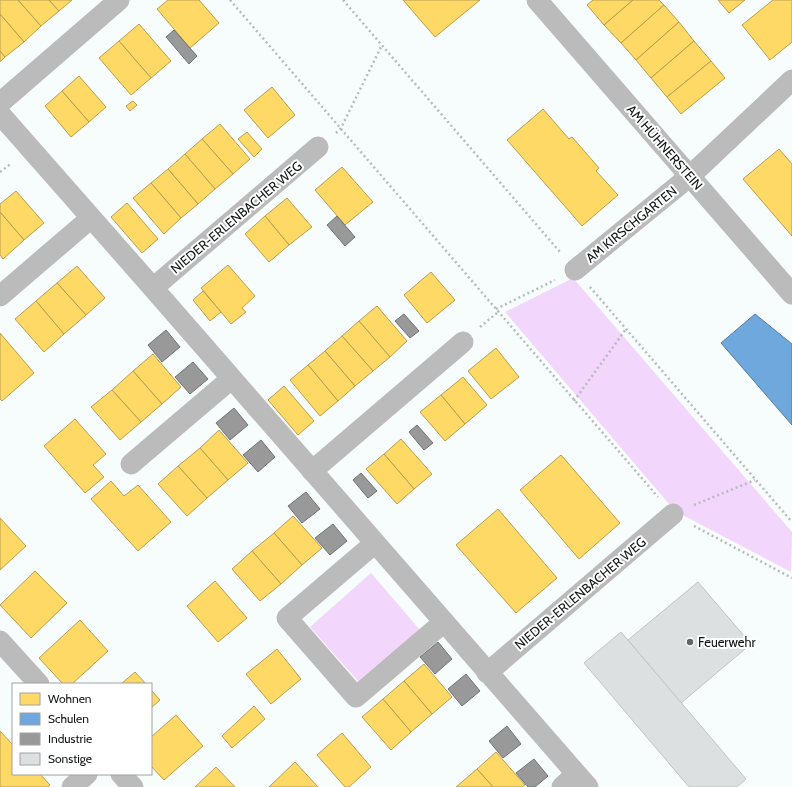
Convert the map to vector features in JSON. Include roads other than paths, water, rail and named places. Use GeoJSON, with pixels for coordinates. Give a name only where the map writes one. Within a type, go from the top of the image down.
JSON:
{"type":"FeatureCollection","features":[{"type":"Feature","properties":{"kind":"street"},"geometry":{"type":"LineString","coordinates":[[0,103],[119,0]]}},
{"type":"Feature","properties":{"kind":"street","name":"AM HÜHNERSTEIN"},"geometry":{"type":"LineString","coordinates":[[537,0],[792,294]]}},
{"type":"Feature","properties":{"kind":"street","name":"AM KIRSCHGARTEN"},"geometry":{"type":"LineString","coordinates":[[575,270],[690,176],[792,80]]}},
{"type":"Feature","properties":{"kind":"street"},"geometry":{"type":"LineString","coordinates":[[0,114],[487,672],[575,783]]}},
{"type":"Feature","properties":{"kind":"street","name":"NIEDER-ERLENBACHER WEG"},"geometry":{"type":"LineString","coordinates":[[153,288],[318,147]]}},
{"type":"Feature","properties":{"kind":"street"},"geometry":{"type":"LineString","coordinates":[[0,296],[91,218]]}},
{"type":"Feature","properties":{"kind":"street"},"geometry":{"type":"LineString","coordinates":[[312,471],[463,342]]}},
{"type":"Feature","properties":{"kind":"street"},"geometry":{"type":"LineString","coordinates":[[131,464],[231,379]]}},
{"type":"Feature","properties":{"kind":"street","name":"NIEDER-ERLENBACHER WEG"},"geometry":{"type":"LineString","coordinates":[[487,672],[673,514]]}},
{"type":"Feature","properties":{"kind":"street"},"geometry":{"type":"LineString","coordinates":[[375,543],[287,618],[356,697],[444,622]]}},
{"type":"Feature","properties":{"kind":"street"},"geometry":{"type":"LineString","coordinates":[[0,641],[38,683]]}},
{"type":"Feature","properties":{"kind":"street"},"geometry":{"type":"LineString","coordinates":[[72,787],[86,775]]}},
{"type":"Feature","properties":{"kind":"street"},"geometry":{"type":"LineString","coordinates":[[122,775],[133,787]]}},
{"type":"Feature","properties":{"kind":"place","name":"Feuerwehr"},"geometry":{"type":"Point","coordinates":[690,642]}}]}
